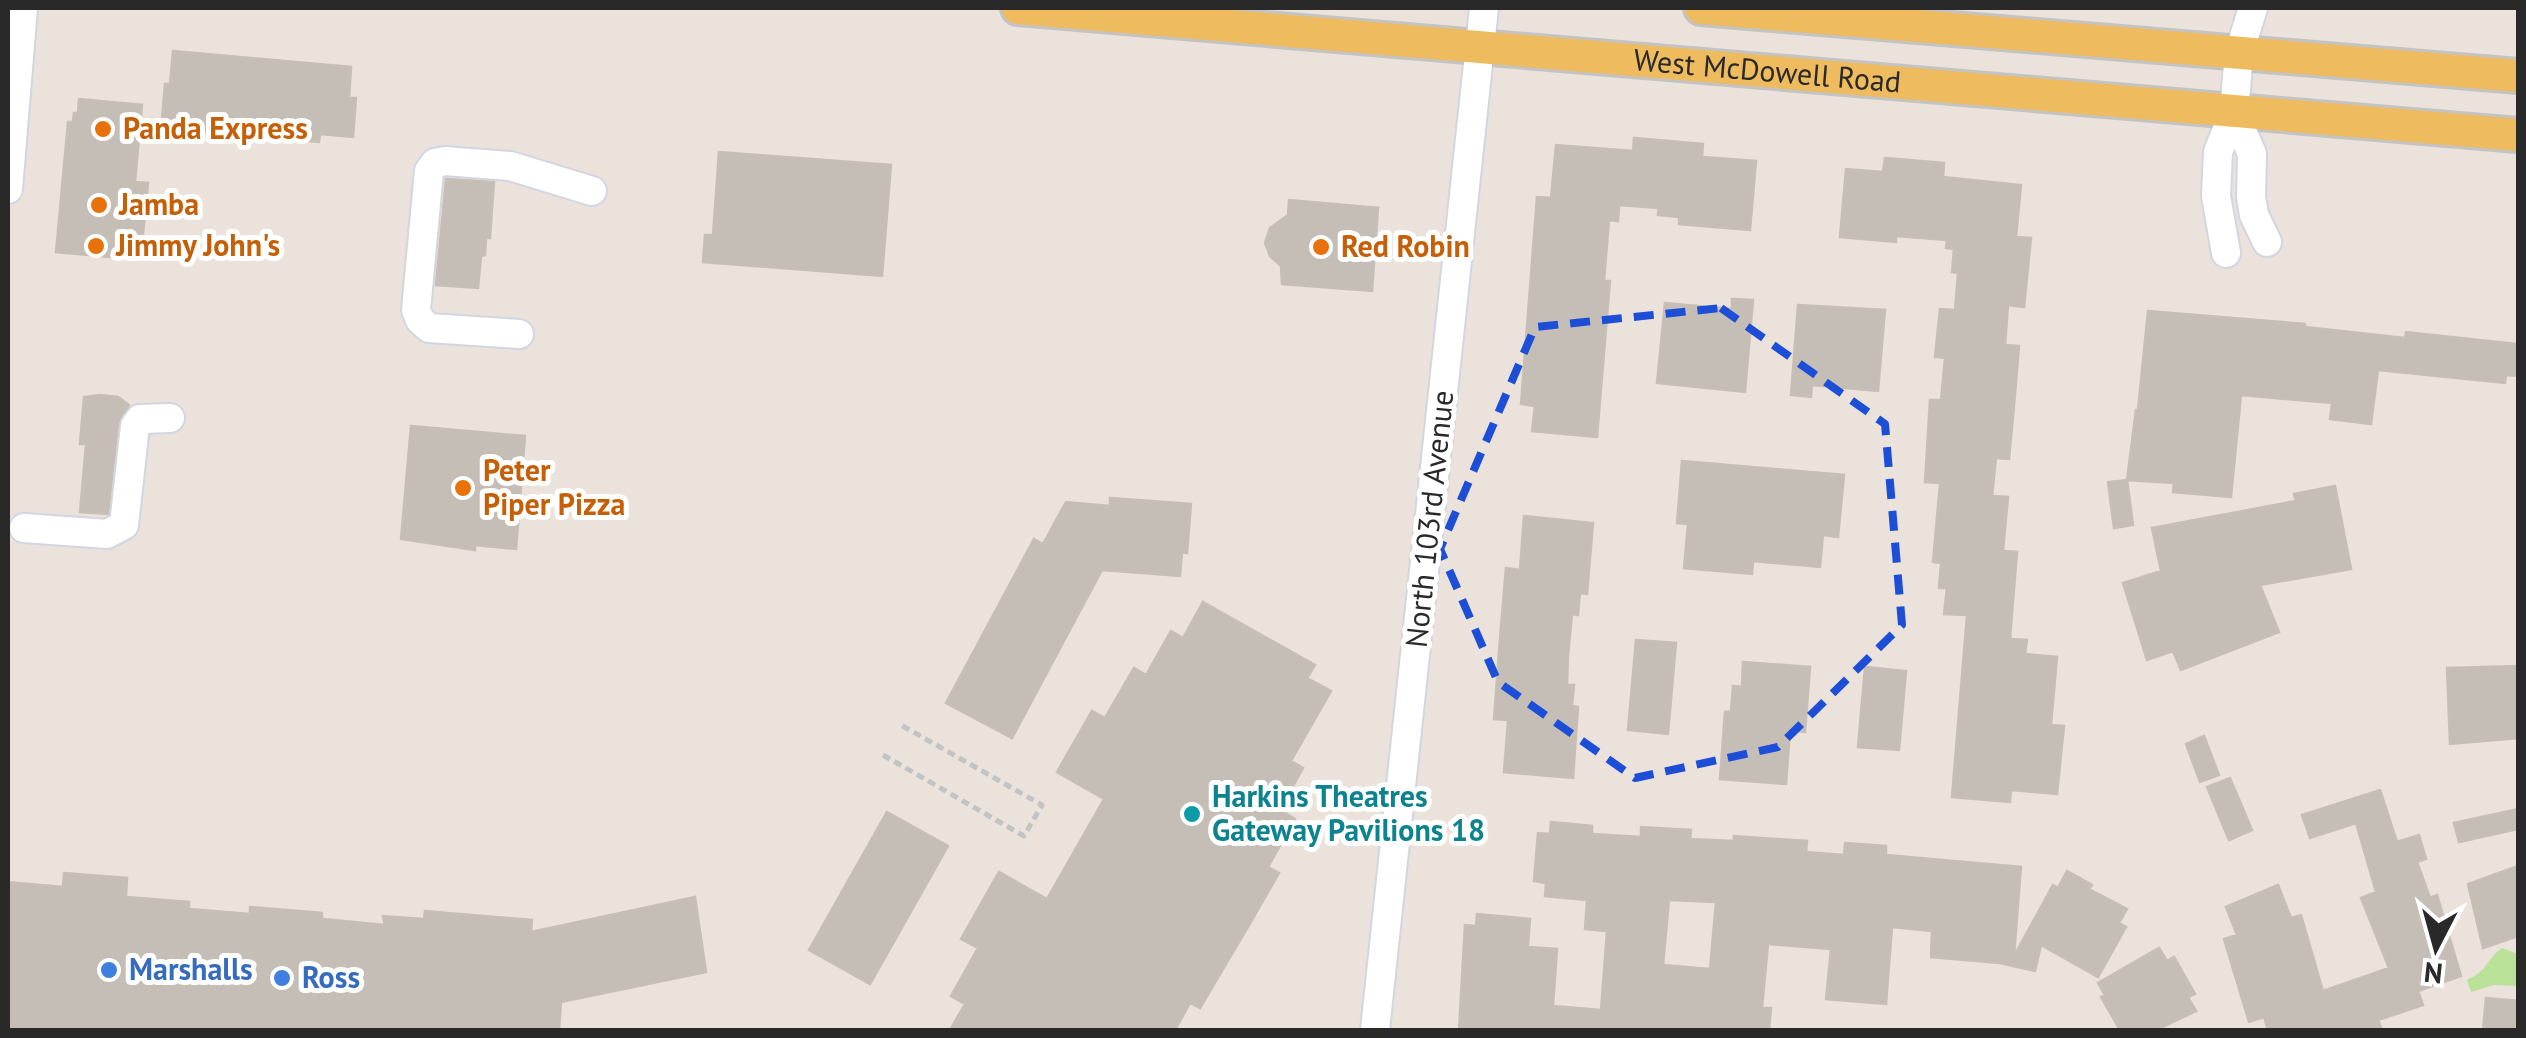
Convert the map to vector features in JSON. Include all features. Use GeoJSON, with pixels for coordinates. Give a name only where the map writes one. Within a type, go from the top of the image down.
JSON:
{"type":"FeatureCollection","features":[{"type":"Feature","properties":{"kind":"main road","name":"West McDowell Road"},"geometry":{"type":"LineString","coordinates":[[1018,8],[2518,135]]}},
{"type":"Feature","properties":{"kind":"main road","name":"West McDowell Road"},"geometry":{"type":"LineString","coordinates":[[1701,8],[2518,76]]}},
{"type":"Feature","properties":{"kind":"street"},"geometry":{"type":"LineString","coordinates":[[8,190],[23,8]]}},
{"type":"Feature","properties":{"kind":"street","name":"North 103rd Avenue"},"geometry":{"type":"LineString","coordinates":[[1374,1030],[1484,8]]}},
{"type":"Feature","properties":{"kind":"street"},"geometry":{"type":"LineString","coordinates":[[2232,8],[2240,54]]}},
{"type":"Feature","properties":{"kind":"street"},"geometry":{"type":"LineString","coordinates":[[2226,253],[2216,196],[2218,152],[2234,112],[2240,54],[2254,8]]}},
{"type":"Feature","properties":{"kind":"street"},"geometry":{"type":"LineString","coordinates":[[2240,54],[2266,8]]}},
{"type":"Feature","properties":{"kind":"street"},"geometry":{"type":"LineString","coordinates":[[2234,112],[2252,154],[2251,198],[2267,242]]}},
{"type":"Feature","properties":{"kind":"street"},"geometry":{"type":"LineString","coordinates":[[519,334],[430,328],[420,320],[416,310],[429,170],[445,161],[510,166],[592,191]]}},
{"type":"Feature","properties":{"kind":"street"},"geometry":{"type":"LineString","coordinates":[[24,528],[107,534],[124,525],[135,426],[140,420],[170,418]]}},
{"type":"Feature","properties":{"kind":"path"},"geometry":{"type":"LineString","coordinates":[[883,755],[1024,836],[1042,805],[902,726]]}},
{"type":"Feature","properties":{"kind":"highlighted area"},"geometry":{"type":"Polygon","coordinates":[[[1721,308],[1885,424],[1902,625],[1778,747],[1635,778],[1498,682],[1440,549],[1535,327],[1721,308]]]}},
{"type":"Feature","properties":{"kind":"green space"},"geometry":{"type":"Polygon","coordinates":[[[2502,948],[2518,954],[2518,986],[2494,985],[2471,992],[2467,980],[2502,948]]]}},
{"type":"Feature","properties":{"kind":"building"},"geometry":{"type":"Polygon","coordinates":[[[173,51],[351,67],[349,98],[356,98],[353,137],[320,134],[319,142],[192,131],[193,122],[162,119],[173,51]]]}},
{"type":"Feature","properties":{"kind":"building"},"geometry":{"type":"Polygon","coordinates":[[[79,99],[142,105],[135,182],[148,183],[143,234],[132,233],[130,259],[56,252],[68,122],[73,122],[74,113],[78,113],[79,99]]]}},
{"type":"Feature","properties":{"kind":"building"},"geometry":{"type":"Polygon","coordinates":[[[1634,138],[1703,144],[1702,157],[1756,161],[1750,230],[1679,224],[1679,217],[1658,215],[1659,208],[1619,205],[1618,221],[1609,220],[1604,281],[1610,281],[1597,437],[1532,431],[1535,406],[1521,404],[1537,197],[1551,198],[1556,145],[1633,151],[1634,138]]]}},
{"type":"Feature","properties":{"kind":"building"},"geometry":{"type":"Polygon","coordinates":[[[719,152],[891,165],[882,276],[703,262],[705,235],[713,235],[719,152]]]}},
{"type":"Feature","properties":{"kind":"building"},"geometry":{"type":"Polygon","coordinates":[[[1885,158],[1944,163],[1943,177],[2021,185],[2016,237],[2031,238],[2024,307],[2008,305],[2005,345],[2019,346],[2014,406],[2009,459],[1996,458],[1992,496],[2008,497],[2003,551],[2017,552],[2010,639],[2027,640],[2025,654],[2057,657],[2051,725],[2064,726],[2057,794],[2011,790],[2010,802],[1952,797],[1967,615],[1944,614],[1947,588],[1939,588],[1941,563],[1933,562],[1940,483],[1925,482],[1930,400],[1941,400],[1945,358],[1935,357],[1940,309],[1955,310],[1958,273],[1952,272],[1954,249],[1946,248],[1947,240],[1896,236],[1896,242],[1840,237],[1846,169],[1883,172],[1885,158]]]}},
{"type":"Feature","properties":{"kind":"building"},"geometry":{"type":"Polygon","coordinates":[[[446,179],[494,182],[490,238],[486,238],[485,255],[481,256],[478,288],[436,285],[446,179]]]}},
{"type":"Feature","properties":{"kind":"building","name":"Red Robin"},"geometry":{"type":"Polygon","coordinates":[[[1289,200],[1378,208],[1372,291],[1282,284],[1281,266],[1270,256],[1265,243],[1270,228],[1288,215],[1289,200]]]}},
{"type":"Feature","properties":{"kind":"building"},"geometry":{"type":"Polygon","coordinates":[[[1732,299],[1753,300],[1745,392],[1657,383],[1665,303],[1732,309],[1732,299]]]}},
{"type":"Feature","properties":{"kind":"building"},"geometry":{"type":"Polygon","coordinates":[[[1798,305],[1885,310],[1878,391],[1812,385],[1811,397],[1791,395],[1798,305]]]}},
{"type":"Feature","properties":{"kind":"building"},"geometry":{"type":"Polygon","coordinates":[[[2148,311],[2305,324],[2405,338],[2406,332],[2518,344],[2518,376],[2506,375],[2505,383],[2378,370],[2371,424],[2330,419],[2332,403],[2241,395],[2231,497],[2173,492],[2174,483],[2127,480],[2148,311]]]}},
{"type":"Feature","properties":{"kind":"building"},"geometry":{"type":"Polygon","coordinates":[[[84,397],[118,397],[129,405],[118,424],[108,514],[80,512],[86,444],[80,444],[84,397]]]}},
{"type":"Feature","properties":{"kind":"building","name":"Peter Piper Pizza"},"geometry":{"type":"Polygon","coordinates":[[[411,426],[525,436],[516,549],[475,545],[475,550],[401,539],[411,426]]]}},
{"type":"Feature","properties":{"kind":"building"},"geometry":{"type":"Polygon","coordinates":[[[1682,461],[1844,475],[1838,537],[1823,535],[1820,567],[1753,561],[1752,574],[1684,568],[1688,524],[1677,523],[1682,461]]]}},
{"type":"Feature","properties":{"kind":"building"},"geometry":{"type":"Polygon","coordinates":[[[2127,480],[2133,525],[2114,528],[2108,482],[2127,480]]]}},
{"type":"Feature","properties":{"kind":"building"},"geometry":{"type":"Polygon","coordinates":[[[2335,486],[2351,569],[2260,585],[2279,632],[2181,670],[2173,651],[2147,660],[2123,583],[2161,571],[2152,528],[2296,501],[2294,494],[2335,486]]]}},
{"type":"Feature","properties":{"kind":"building"},"geometry":{"type":"Polygon","coordinates":[[[1110,498],[1191,504],[1187,553],[1182,552],[1180,576],[1102,570],[1012,738],[946,703],[1034,539],[1043,544],[1066,502],[1110,506],[1110,498]]]}},
{"type":"Feature","properties":{"kind":"building"},"geometry":{"type":"Polygon","coordinates":[[[1524,516],[1593,523],[1587,594],[1580,593],[1578,615],[1572,614],[1568,656],[1567,685],[1574,685],[1572,706],[1578,707],[1573,778],[1504,772],[1508,720],[1494,719],[1506,568],[1520,570],[1524,516]]]}},
{"type":"Feature","properties":{"kind":"building","name":"Harkins Theatres Gateway Pavilions 18"},"geometry":{"type":"Polygon","coordinates":[[[1203,602],[1315,665],[1307,678],[1331,691],[1291,761],[1303,768],[1280,810],[1295,819],[1268,867],[1279,873],[1248,927],[1200,1008],[1190,1003],[1175,1030],[950,1030],[965,1004],[951,996],[978,948],[961,939],[999,872],[1047,899],[1104,799],[1057,772],[1092,711],[1105,718],[1134,668],[1146,675],[1171,631],[1183,638],[1203,602]]]}},
{"type":"Feature","properties":{"kind":"building"},"geometry":{"type":"Polygon","coordinates":[[[1636,640],[1676,643],[1668,734],[1628,730],[1636,640]]]}},
{"type":"Feature","properties":{"kind":"building"},"geometry":{"type":"Polygon","coordinates":[[[1743,662],[1810,667],[1805,732],[1790,730],[1786,784],[1720,779],[1725,712],[1731,711],[1733,686],[1742,687],[1743,662]]]}},
{"type":"Feature","properties":{"kind":"building"},"geometry":{"type":"Polygon","coordinates":[[[2518,666],[2518,738],[2450,744],[2447,668],[2518,666]]]}},
{"type":"Feature","properties":{"kind":"building"},"geometry":{"type":"Polygon","coordinates":[[[1865,667],[1906,671],[1899,750],[1858,747],[1865,667]]]}},
{"type":"Feature","properties":{"kind":"building"},"geometry":{"type":"Polygon","coordinates":[[[2204,736],[2219,775],[2200,782],[2186,744],[2204,736]]]}},
{"type":"Feature","properties":{"kind":"building"},"geometry":{"type":"Polygon","coordinates":[[[2230,778],[2252,830],[2229,840],[2207,787],[2230,778]]]}},
{"type":"Feature","properties":{"kind":"building"},"geometry":{"type":"Polygon","coordinates":[[[2380,790],[2397,842],[2419,835],[2426,859],[2417,862],[2430,898],[2437,895],[2461,976],[2418,991],[2423,1005],[2378,1020],[2382,1030],[2268,1030],[2264,1017],[2249,1022],[2224,939],[2237,935],[2226,907],[2278,885],[2291,918],[2301,915],[2323,991],[2389,968],[2361,898],[2376,892],[2356,823],[2310,838],[2302,815],[2380,790]]]}},
{"type":"Feature","properties":{"kind":"building"},"geometry":{"type":"Polygon","coordinates":[[[2518,809],[2518,829],[2459,842],[2454,823],[2518,809]]]}},
{"type":"Feature","properties":{"kind":"building"},"geometry":{"type":"Polygon","coordinates":[[[887,812],[948,846],[870,984],[809,950],[887,812]]]}},
{"type":"Feature","properties":{"kind":"building"},"geometry":{"type":"Polygon","coordinates":[[[1551,822],[1592,826],[1592,834],[1641,837],[1641,827],[1691,830],[1690,839],[1734,841],[1734,836],[1807,841],[1806,852],[1844,855],[1845,843],[1886,846],[1886,855],[2021,867],[2014,956],[2053,885],[2058,888],[2067,871],[2092,885],[2089,889],[2127,909],[2119,923],[2126,927],[2098,977],[2041,945],[2035,971],[2000,963],[1931,957],[1932,931],[1892,927],[1886,1004],[1826,999],[1831,949],[1768,944],[1762,1008],[1771,1008],[1769,1030],[1459,1030],[1465,925],[1476,926],[1477,914],[1530,919],[1528,947],[1557,949],[1553,1006],[1601,1010],[1607,931],[1585,929],[1587,900],[1545,896],[1546,883],[1534,881],[1538,833],[1550,834],[1551,822]],[[1669,900],[1663,965],[1710,969],[1716,902],[1669,900]]]}},
{"type":"Feature","properties":{"kind":"building"},"geometry":{"type":"Polygon","coordinates":[[[2518,866],[2518,936],[2483,948],[2468,884],[2518,866]]]}},
{"type":"Feature","properties":{"kind":"building"},"geometry":{"type":"Polygon","coordinates":[[[64,873],[127,878],[126,897],[189,902],[189,909],[250,914],[250,907],[322,913],[322,919],[385,925],[383,916],[424,919],[425,911],[532,920],[531,932],[695,897],[706,972],[561,1002],[559,1030],[8,1030],[8,882],[63,887],[64,873]]]}},
{"type":"Feature","properties":{"kind":"building"},"geometry":{"type":"Polygon","coordinates":[[[2159,948],[2167,961],[2174,957],[2195,994],[2188,997],[2196,1011],[2156,1030],[2120,1030],[2101,997],[2105,995],[2098,983],[2159,948]]]}},
{"type":"Feature","properties":{"kind":"building"},"geometry":{"type":"Polygon","coordinates":[[[2486,998],[2518,1001],[2518,1030],[2483,1030],[2486,998]]]}},
{"type":"Feature","properties":{"kind":"place","name":"Panda Express"},"geometry":{"type":"Point","coordinates":[103,129]}},
{"type":"Feature","properties":{"kind":"place","name":"Jamba"},"geometry":{"type":"Point","coordinates":[99,205]}},
{"type":"Feature","properties":{"kind":"place","name":"Jimmy John's"},"geometry":{"type":"Point","coordinates":[96,246]}},
{"type":"Feature","properties":{"kind":"place","name":"Red Robin"},"geometry":{"type":"Point","coordinates":[1321,247]}},
{"type":"Feature","properties":{"kind":"place","name":"Peter Piper Pizza"},"geometry":{"type":"Point","coordinates":[463,488]}},
{"type":"Feature","properties":{"kind":"place","name":"Harkins Theatres Gateway Pavilions 18"},"geometry":{"type":"Point","coordinates":[1192,814]}},
{"type":"Feature","properties":{"kind":"place","name":"Marshalls"},"geometry":{"type":"Point","coordinates":[109,970]}},
{"type":"Feature","properties":{"kind":"place","name":"Ross"},"geometry":{"type":"Point","coordinates":[282,978]}}]}
